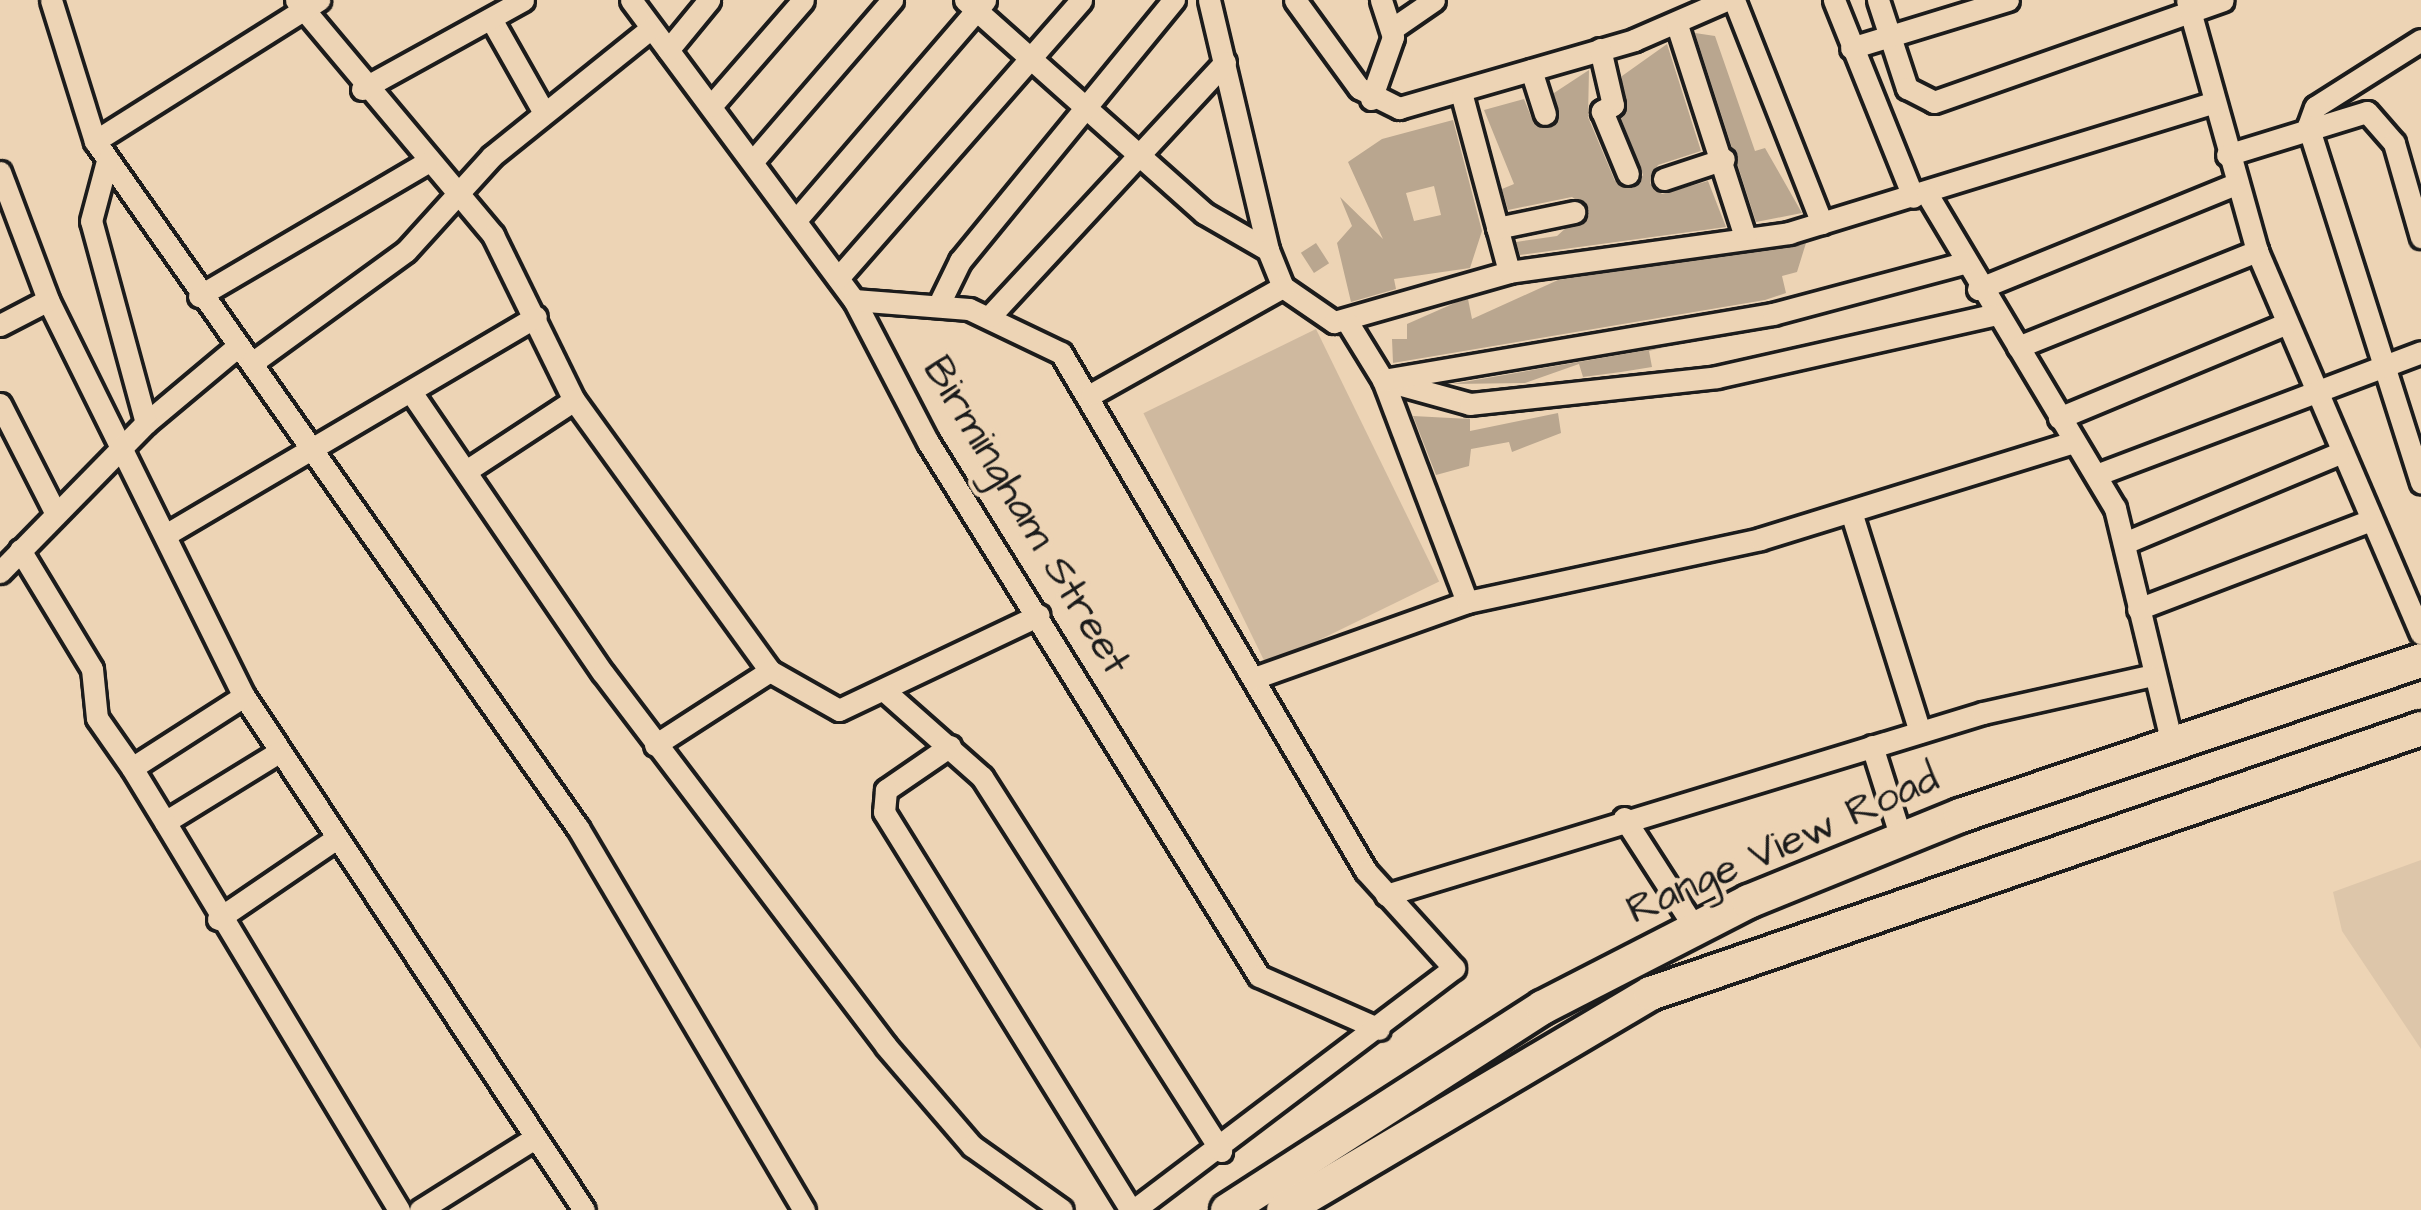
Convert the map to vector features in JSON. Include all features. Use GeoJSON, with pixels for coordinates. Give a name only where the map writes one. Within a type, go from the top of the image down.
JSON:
{"type":"FeatureCollection","features":[{"type":"Feature","properties":{"kind":"main road","name":"Range View Road"},"geometry":{"type":"LineString","coordinates":[[1227,1210],[1542,1007],[1695,928],[1901,838],[2421,660]]}},
{"type":"Feature","properties":{"kind":"main road","name":"Range View Road"},"geometry":{"type":"LineString","coordinates":[[1283,1210],[1650,993],[2421,728]]}},
{"type":"Feature","properties":{"kind":"street"},"geometry":{"type":"LineString","coordinates":[[51,0],[101,151],[578,828],[804,1210]]}},
{"type":"Feature","properties":{"kind":"street"},"geometry":{"type":"LineString","coordinates":[[362,89],[523,0]]}},
{"type":"Feature","properties":{"kind":"street","name":"Birmingham Street"},"geometry":{"type":"LineString","coordinates":[[632,0],[854,300],[1259,976],[1379,1029]]}},
{"type":"Feature","properties":{"kind":"street"},"geometry":{"type":"LineString","coordinates":[[668,50],[709,0]]}},
{"type":"Feature","properties":{"kind":"street"},"geometry":{"type":"LineString","coordinates":[[712,106],[802,0]]}},
{"type":"Feature","properties":{"kind":"street"},"geometry":{"type":"LineString","coordinates":[[753,161],[892,0]]}},
{"type":"Feature","properties":{"kind":"street"},"geometry":{"type":"LineString","coordinates":[[838,278],[1082,0]]}},
{"type":"Feature","properties":{"kind":"street"},"geometry":{"type":"LineString","coordinates":[[939,304],[960,261],[1174,0]]}},
{"type":"Feature","properties":{"kind":"street"},"geometry":{"type":"LineString","coordinates":[[1209,0],[1268,250],[1283,287],[1348,323],[1383,380],[1467,602]]}},
{"type":"Feature","properties":{"kind":"street"},"geometry":{"type":"LineString","coordinates":[[1295,0],[1371,99],[1399,108],[1462,97],[1531,70],[1677,25],[1730,0],[1822,223]]}},
{"type":"Feature","properties":{"kind":"street"},"geometry":{"type":"LineString","coordinates":[[1371,99],[1392,29],[1381,0]]}},
{"type":"Feature","properties":{"kind":"street"},"geometry":{"type":"LineString","coordinates":[[1392,29],[1434,0]]}},
{"type":"Feature","properties":{"kind":"street"},"geometry":{"type":"LineString","coordinates":[[1834,0],[1920,196],[2096,475],[2126,542],[2150,676],[2172,743]]}},
{"type":"Feature","properties":{"kind":"street"},"geometry":{"type":"LineString","coordinates":[[1877,0],[1911,94],[1934,102],[2188,8],[2223,0]]}},
{"type":"Feature","properties":{"kind":"street"},"geometry":{"type":"LineString","coordinates":[[1852,49],[2008,0]]}},
{"type":"Feature","properties":{"kind":"street"},"geometry":{"type":"LineString","coordinates":[[146,423],[91,220],[101,151],[306,3],[362,89],[493,235],[574,400],[770,671],[830,710],[887,693],[1039,614]]}},
{"type":"Feature","properties":{"kind":"street"},"geometry":{"type":"LineString","coordinates":[[796,220],[976,3],[1204,214],[1268,250]]}},
{"type":"Feature","properties":{"kind":"street"},"geometry":{"type":"LineString","coordinates":[[2188,8],[2211,103],[2257,251],[2337,454],[2421,633]]}},
{"type":"Feature","properties":{"kind":"street"},"geometry":{"type":"LineString","coordinates":[[490,19],[543,111]]}},
{"type":"Feature","properties":{"kind":"street"},"geometry":{"type":"LineString","coordinates":[[1677,25],[1724,159],[1744,237]]}},
{"type":"Feature","properties":{"kind":"street"},"geometry":{"type":"LineString","coordinates":[[400,1210],[97,718],[92,669],[7,560],[53,508],[129,448],[146,423],[406,250],[454,194],[543,111],[651,28]]}},
{"type":"Feature","properties":{"kind":"street"},"geometry":{"type":"LineString","coordinates":[[2421,40],[2314,107],[2308,126],[2421,482]]}},
{"type":"Feature","properties":{"kind":"street"},"geometry":{"type":"LineString","coordinates":[[1600,50],[1613,105],[1602,111],[1628,173]]}},
{"type":"Feature","properties":{"kind":"street"},"geometry":{"type":"LineString","coordinates":[[990,316],[1225,62]]}},
{"type":"Feature","properties":{"kind":"street"},"geometry":{"type":"LineString","coordinates":[[1531,70],[1545,115]]}},
{"type":"Feature","properties":{"kind":"street"},"geometry":{"type":"LineString","coordinates":[[1462,97],[1509,272]]}},
{"type":"Feature","properties":{"kind":"street"},"geometry":{"type":"LineString","coordinates":[[1348,323],[1509,272],[1822,223],[2211,103]]}},
{"type":"Feature","properties":{"kind":"street"},"geometry":{"type":"LineString","coordinates":[[2227,155],[2361,110],[2383,125],[2421,237]]}},
{"type":"Feature","properties":{"kind":"street"},"geometry":{"type":"LineString","coordinates":[[1664,179],[1724,159]]}},
{"type":"Feature","properties":{"kind":"street"},"geometry":{"type":"LineString","coordinates":[[199,296],[426,163]]}},
{"type":"Feature","properties":{"kind":"street"},"geometry":{"type":"LineString","coordinates":[[0,172],[9,227],[129,448],[244,696],[334,840],[584,1210]]}},
{"type":"Feature","properties":{"kind":"street"},"geometry":{"type":"LineString","coordinates":[[1978,289],[2235,184]]}},
{"type":"Feature","properties":{"kind":"street"},"geometry":{"type":"LineString","coordinates":[[1497,228],[1574,212]]}},
{"type":"Feature","properties":{"kind":"street"},"geometry":{"type":"LineString","coordinates":[[2018,346],[2257,251]]}},
{"type":"Feature","properties":{"kind":"street"},"geometry":{"type":"LineString","coordinates":[[1383,380],[1773,314],[1964,263]]}},
{"type":"Feature","properties":{"kind":"street"},"geometry":{"type":"LineString","coordinates":[[1092,394],[1283,287]]}},
{"type":"Feature","properties":{"kind":"street"},"geometry":{"type":"LineString","coordinates":[[0,325],[48,300]]}},
{"type":"Feature","properties":{"kind":"street"},"geometry":{"type":"LineString","coordinates":[[854,300],[939,304],[990,316],[1061,352],[1092,394],[1254,678],[1386,895],[1454,970],[1221,1151],[1132,1210],[884,812],[886,790],[950,746]]}},
{"type":"Feature","properties":{"kind":"street"},"geometry":{"type":"LineString","coordinates":[[1383,380],[1444,403],[1611,393],[1993,315]]}},
{"type":"Feature","properties":{"kind":"street"},"geometry":{"type":"LineString","coordinates":[[166,534],[314,452],[536,317]]}},
{"type":"Feature","properties":{"kind":"street"},"geometry":{"type":"LineString","coordinates":[[2059,418],[2287,323]]}},
{"type":"Feature","properties":{"kind":"street"},"geometry":{"type":"LineString","coordinates":[[2096,475],[2313,384],[2421,352]]}},
{"type":"Feature","properties":{"kind":"street"},"geometry":{"type":"LineString","coordinates":[[411,392],[656,745],[944,1113],[1062,1210]]}},
{"type":"Feature","properties":{"kind":"street"},"geometry":{"type":"LineString","coordinates":[[466,471],[574,400]]}},
{"type":"Feature","properties":{"kind":"street"},"geometry":{"type":"LineString","coordinates":[[0,404],[53,508]]}},
{"type":"Feature","properties":{"kind":"street"},"geometry":{"type":"LineString","coordinates":[[1254,678],[1467,602],[1852,514],[2074,442]]}},
{"type":"Feature","properties":{"kind":"street"},"geometry":{"type":"LineString","coordinates":[[2126,542],[2337,454]]}},
{"type":"Feature","properties":{"kind":"street"},"geometry":{"type":"LineString","coordinates":[[1852,514],[1919,732]]}},
{"type":"Feature","properties":{"kind":"street"},"geometry":{"type":"LineString","coordinates":[[2138,609],[2368,521]]}},
{"type":"Feature","properties":{"kind":"street"},"geometry":{"type":"LineString","coordinates":[[656,745],[770,671]]}},
{"type":"Feature","properties":{"kind":"street"},"geometry":{"type":"LineString","coordinates":[[1386,895],[1624,818],[1919,732],[2150,676]]}},
{"type":"Feature","properties":{"kind":"street"},"geometry":{"type":"LineString","coordinates":[[887,693],[950,746],[998,799],[1221,1151]]}},
{"type":"Feature","properties":{"kind":"street"},"geometry":{"type":"LineString","coordinates":[[132,768],[244,696]]}},
{"type":"Feature","properties":{"kind":"street"},"geometry":{"type":"LineString","coordinates":[[1872,746],[1901,838]]}},
{"type":"Feature","properties":{"kind":"street"},"geometry":{"type":"LineString","coordinates":[[165,822],[277,753]]}},
{"type":"Feature","properties":{"kind":"street"},"geometry":{"type":"LineString","coordinates":[[1624,818],[1695,928]]}},
{"type":"Feature","properties":{"kind":"street"},"geometry":{"type":"LineString","coordinates":[[218,919],[334,840]]}},
{"type":"Feature","properties":{"kind":"street"},"geometry":{"type":"LineString","coordinates":[[420,1210],[535,1138]]}},
{"type":"Feature","properties":{"kind":"shaded area"},"geometry":{"type":"Polygon","coordinates":[[[1316,329],[1439,582],[1267,666],[1143,413],[1316,329]]]}},
{"type":"Feature","properties":{"kind":"shaded area"},"geometry":{"type":"Polygon","coordinates":[[[2421,860],[2421,1049],[2342,931],[2333,892],[2421,860]]]}},
{"type":"Feature","properties":{"kind":"building"},"geometry":{"type":"Polygon","coordinates":[[[1695,33],[1715,36],[1755,151],[1765,148],[1802,213],[1756,222],[1695,33]]]}},
{"type":"Feature","properties":{"kind":"building"},"geometry":{"type":"Polygon","coordinates":[[[1667,44],[1701,151],[1658,165],[1650,183],[1662,194],[1708,181],[1726,227],[1520,255],[1516,242],[1557,236],[1588,208],[1572,197],[1508,210],[1502,189],[1514,184],[1484,110],[1524,99],[1534,124],[1551,128],[1554,93],[1589,70],[1588,117],[1615,181],[1633,188],[1643,175],[1621,118],[1622,76],[1667,44]]]}},
{"type":"Feature","properties":{"kind":"building"},"geometry":{"type":"Polygon","coordinates":[[[1453,120],[1482,231],[1470,268],[1394,279],[1396,289],[1351,302],[1337,243],[1352,226],[1340,197],[1383,239],[1348,162],[1382,139],[1453,120]],[[1434,186],[1406,193],[1414,221],[1441,215],[1434,186]]]}},
{"type":"Feature","properties":{"kind":"building"},"geometry":{"type":"Polygon","coordinates":[[[1316,243],[1329,263],[1314,273],[1301,253],[1316,243]]]}},
{"type":"Feature","properties":{"kind":"building"},"geometry":{"type":"Polygon","coordinates":[[[1806,243],[1797,272],[1782,276],[1786,293],[1765,300],[1393,363],[1392,339],[1407,339],[1407,324],[1457,302],[1468,299],[1472,319],[1558,280],[1806,243]]]}},
{"type":"Feature","properties":{"kind":"building"},"geometry":{"type":"Polygon","coordinates":[[[1665,347],[1649,351],[1652,367],[1583,377],[1579,364],[1525,383],[1452,384],[1665,347]]]}},
{"type":"Feature","properties":{"kind":"building"},"geometry":{"type":"Polygon","coordinates":[[[1558,413],[1561,433],[1512,452],[1509,442],[1471,449],[1469,466],[1436,475],[1413,416],[1470,419],[1470,431],[1558,413]]]}}]}
